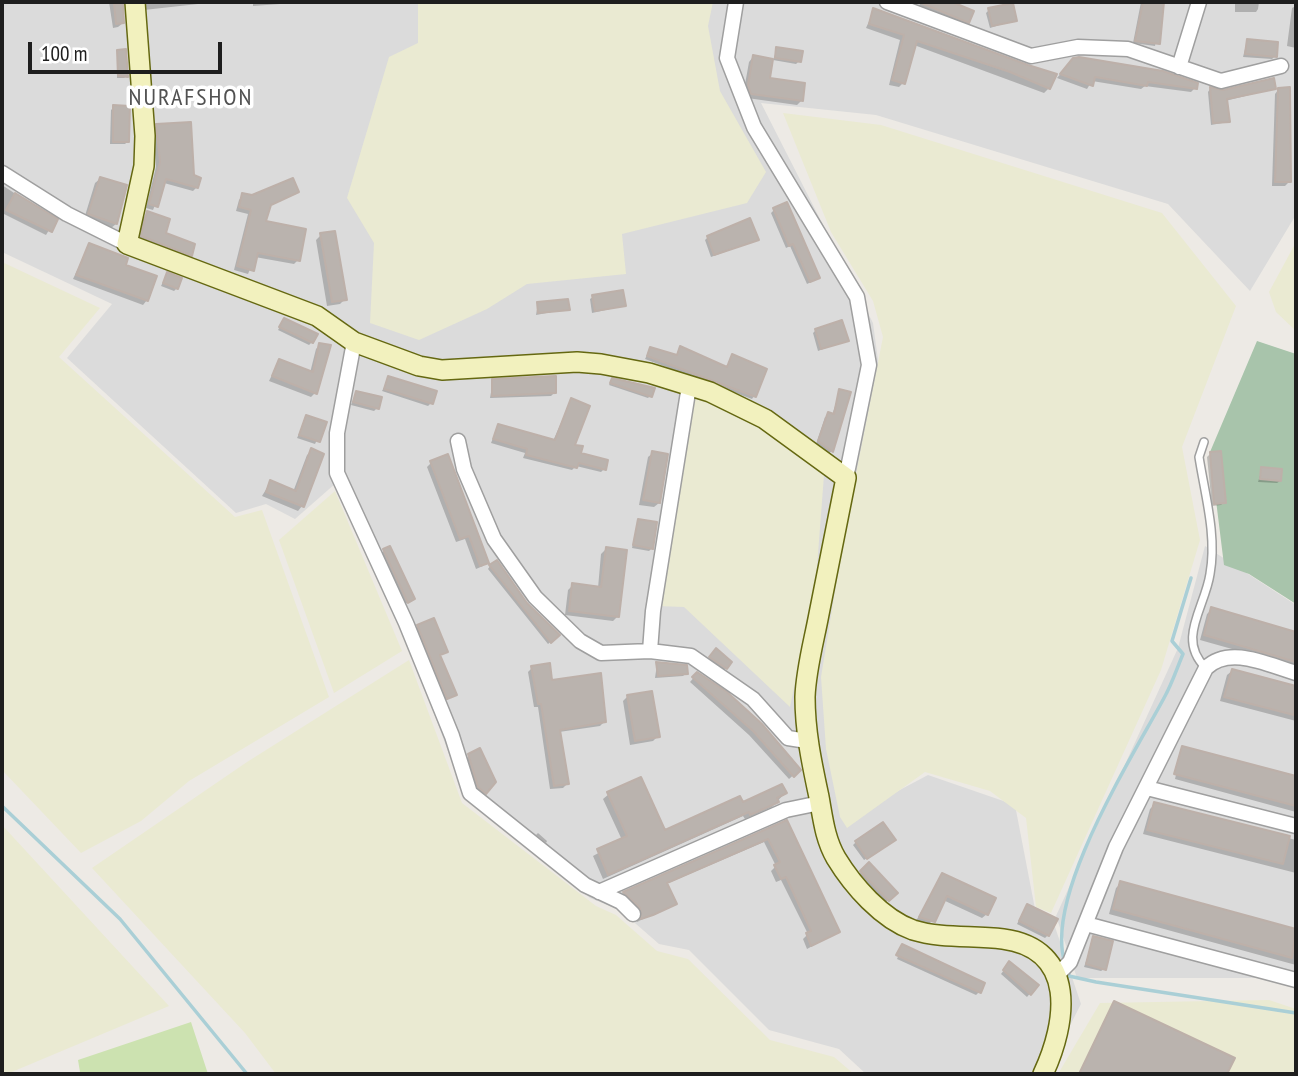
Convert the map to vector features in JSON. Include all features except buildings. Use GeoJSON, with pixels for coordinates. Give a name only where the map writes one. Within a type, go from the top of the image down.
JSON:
{"type":"FeatureCollection","features":[{"type":"Feature","properties":{"kind":"street"},"geometry":{"type":"LineString","coordinates":[[127,244],[139,198],[144,146],[135,2]]}},
{"type":"Feature","properties":{"kind":"street"},"geometry":{"type":"LineString","coordinates":[[736,2],[727,58],[754,127],[857,297],[869,365],[807,680],[807,741],[827,837],[836,858],[858,886],[893,919],[925,932],[988,937],[1022,943],[1063,969]]}},
{"type":"Feature","properties":{"kind":"street"},"geometry":{"type":"LineString","coordinates":[[887,2],[1031,56],[1078,47],[1128,49],[1222,80],[1281,66]]}},
{"type":"Feature","properties":{"kind":"street"},"geometry":{"type":"LineString","coordinates":[[1179,67],[1199,2]]}},
{"type":"Feature","properties":{"kind":"street"},"geometry":{"type":"LineString","coordinates":[[2,173],[67,214],[127,244],[317,316],[354,342],[431,369],[577,362],[625,368],[689,386],[765,419],[846,478]]}},
{"type":"Feature","properties":{"kind":"street"},"geometry":{"type":"LineString","coordinates":[[354,342],[337,433],[337,473],[406,623],[452,736],[470,793],[585,885],[621,902],[633,914]]}},
{"type":"Feature","properties":{"kind":"street"},"geometry":{"type":"LineString","coordinates":[[650,651],[653,611],[689,386]]}},
{"type":"Feature","properties":{"kind":"street"},"geometry":{"type":"LineString","coordinates":[[458,441],[464,469],[494,539],[535,597],[580,641],[601,653],[650,651],[691,656],[753,699],[788,738],[807,741]]}},
{"type":"Feature","properties":{"kind":"street"},"geometry":{"type":"LineString","coordinates":[[1043,1074],[1063,1007],[1063,969],[1086,924],[1116,847],[1206,668],[1220,657],[1231,656],[1296,673]]}},
{"type":"Feature","properties":{"kind":"street"},"geometry":{"type":"LineString","coordinates":[[1147,788],[1296,826]]}},
{"type":"Feature","properties":{"kind":"street"},"geometry":{"type":"LineString","coordinates":[[599,892],[786,810],[820,803]]}},
{"type":"Feature","properties":{"kind":"street"},"geometry":{"type":"LineString","coordinates":[[1086,924],[1296,980]]}},
{"type":"Feature","properties":{"kind":"lane"},"geometry":{"type":"LineString","coordinates":[[1204,442],[1199,457],[1213,558],[1210,578],[1191,636],[1195,657],[1206,668]]}},
{"type":"Feature","properties":{"kind":"shaded area","name":"NURAFSHON"},"geometry":{"type":"Polygon","coordinates":[[[2,2],[1296,2],[1294,218],[1250,291],[1168,204],[876,115],[761,103],[873,323],[883,397],[862,810],[928,775],[1015,805],[1035,909],[1052,918],[1081,1004],[1045,1074],[866,1074],[839,1049],[769,1030],[689,950],[659,944],[620,910],[590,898],[465,798],[415,661],[336,483],[295,519],[266,504],[236,513],[67,358],[112,304],[2,252],[2,2]]]}},
{"type":"Feature","properties":{"kind":"shaded area"},"geometry":{"type":"Polygon","coordinates":[[[1205,546],[1296,605],[1296,988],[1267,978],[1077,978],[1056,916],[1178,648],[1205,546]]]}},
{"type":"Feature","properties":{"kind":"green space"},"geometry":{"type":"Polygon","coordinates":[[[418,2],[713,2],[708,26],[720,91],[766,172],[747,203],[622,234],[626,274],[527,284],[487,309],[419,340],[370,323],[374,243],[347,198],[389,57],[418,43],[418,2]]]}},
{"type":"Feature","properties":{"kind":"green space"},"geometry":{"type":"Polygon","coordinates":[[[783,113],[881,125],[1162,213],[1236,306],[1182,447],[1200,540],[1161,670],[1051,913],[1036,907],[1026,818],[990,791],[925,772],[847,828],[840,817],[826,749],[821,677],[846,524],[883,337],[873,301],[831,232],[783,113]]]}},
{"type":"Feature","properties":{"kind":"green space"},"geometry":{"type":"Polygon","coordinates":[[[1296,242],[1296,331],[1276,312],[1269,292],[1296,242]]]}},
{"type":"Feature","properties":{"kind":"green space"},"geometry":{"type":"Polygon","coordinates":[[[2,262],[100,308],[59,357],[235,517],[262,510],[329,697],[189,781],[141,821],[81,853],[2,770],[2,262]]]}},
{"type":"Feature","properties":{"kind":"green space"},"geometry":{"type":"Polygon","coordinates":[[[1257,341],[1296,354],[1296,604],[1249,574],[1224,565],[1210,452],[1257,341]]]}},
{"type":"Feature","properties":{"kind":"green space"},"geometry":{"type":"Polygon","coordinates":[[[695,393],[758,420],[824,475],[816,580],[790,707],[684,607],[657,606],[695,393]]]}},
{"type":"Feature","properties":{"kind":"green space"},"geometry":{"type":"Polygon","coordinates":[[[335,491],[402,651],[334,693],[279,540],[335,491]]]}},
{"type":"Feature","properties":{"kind":"green space"},"geometry":{"type":"Polygon","coordinates":[[[409,660],[462,803],[596,906],[616,915],[657,951],[688,959],[770,1040],[834,1057],[854,1074],[276,1074],[245,1033],[92,868],[247,762],[409,660]]]}},
{"type":"Feature","properties":{"kind":"green space"},"geometry":{"type":"Polygon","coordinates":[[[2,825],[169,1006],[7,1074],[2,1074],[2,825]]]}},
{"type":"Feature","properties":{"kind":"green space"},"geometry":{"type":"Polygon","coordinates":[[[1269,1000],[1296,1009],[1296,1074],[1058,1074],[1100,1003],[1269,1000]]]}},
{"type":"Feature","properties":{"kind":"green space"},"geometry":{"type":"Polygon","coordinates":[[[191,1022],[208,1074],[73,1074],[80,1072],[78,1060],[191,1022]]]}},
{"type":"Feature","properties":{"kind":"waterway"},"geometry":{"type":"LineString","coordinates":[[1065,963],[1062,935],[1067,902],[1078,865],[1113,790],[1167,693],[1183,654],[1172,641],[1191,578]]}},
{"type":"Feature","properties":{"kind":"waterway"},"geometry":{"type":"LineString","coordinates":[[2,806],[120,919],[247,1074]]}},
{"type":"Feature","properties":{"kind":"waterway"},"geometry":{"type":"LineString","coordinates":[[1068,970],[1069,976],[1096,982],[1296,1013]]}},
{"type":"Feature","properties":{"kind":"district","name":"NURAFSHON"},"geometry":{"type":"Point","coordinates":[191,98]}}]}
